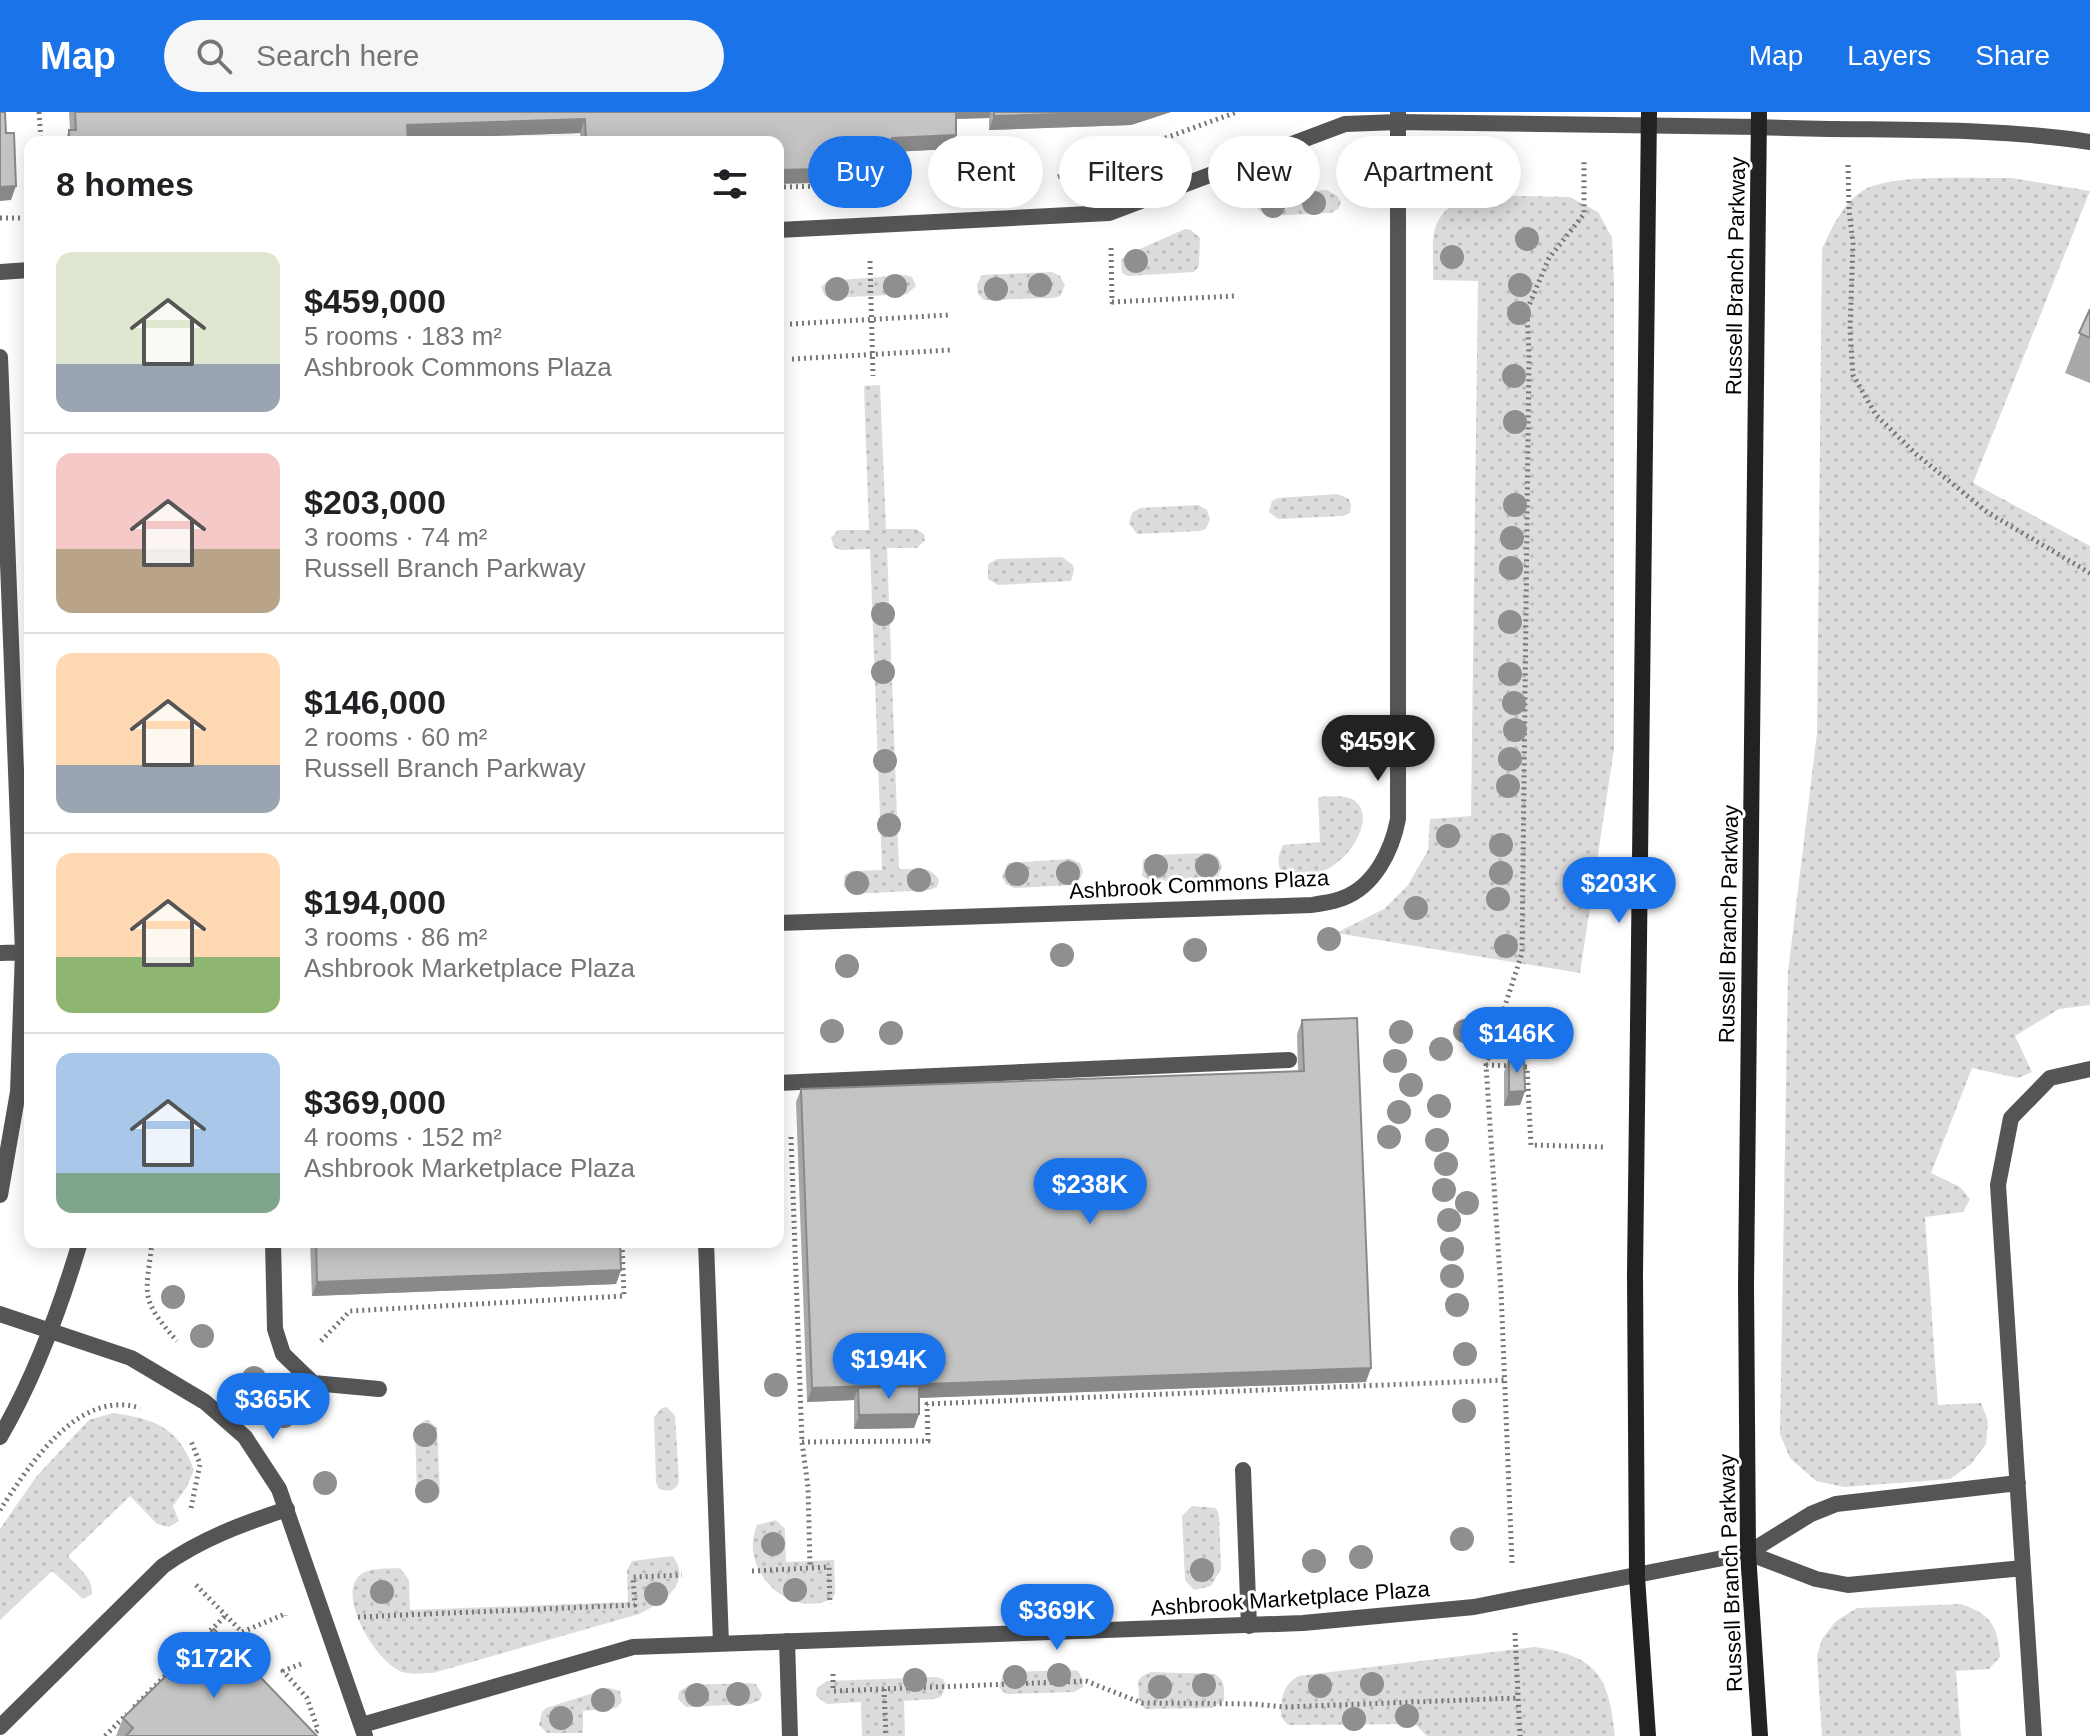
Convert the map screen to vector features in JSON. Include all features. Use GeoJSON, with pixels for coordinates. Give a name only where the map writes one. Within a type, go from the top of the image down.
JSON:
{"type":"FeatureCollection","features":[{"type":"Feature","properties":{"kind":"main road"},"geometry":{"type":"LineString","coordinates":[[1648,1736],[1637,1577],[1635,1275],[1649,119]]}},
{"type":"Feature","properties":{"kind":"main road","name":"Russell Branch Parkway"},"geometry":{"type":"LineString","coordinates":[[1759,120],[1746,1284],[1748,1553],[1760,1736]]}},
{"type":"Feature","properties":{"kind":"street"},"geometry":{"type":"LineString","coordinates":[[784,230],[1109,213],[1345,124],[1398,117],[1584,123],[1649,119],[1759,120],[1848,131],[1960,129],[2090,142]]}},
{"type":"Feature","properties":{"kind":"street","name":"Ashbrook Commons Plaza"},"geometry":{"type":"LineString","coordinates":[[784,923],[1312,905],[1344,898],[1374,876],[1394,839],[1398,819],[1398,117]]}},
{"type":"Feature","properties":{"kind":"street"},"geometry":{"type":"LineString","coordinates":[[0,272],[24,270]]}},
{"type":"Feature","properties":{"kind":"street"},"geometry":{"type":"LineString","coordinates":[[0,357],[24,906]]}},
{"type":"Feature","properties":{"kind":"street"},"geometry":{"type":"LineString","coordinates":[[0,953],[24,952]]}},
{"type":"Feature","properties":{"kind":"street"},"geometry":{"type":"LineString","coordinates":[[0,1195],[18,1092],[24,987]]}},
{"type":"Feature","properties":{"kind":"street"},"geometry":{"type":"LineString","coordinates":[[784,1083],[1289,1060]]}},
{"type":"Feature","properties":{"kind":"street"},"geometry":{"type":"LineString","coordinates":[[2034,1736],[1998,1185],[2011,1118],[2050,1078],[2090,1069]]}},
{"type":"Feature","properties":{"kind":"street"},"geometry":{"type":"LineString","coordinates":[[0,1437],[15,1411],[50,1331],[78,1248]]}},
{"type":"Feature","properties":{"kind":"street"},"geometry":{"type":"LineString","coordinates":[[273,1248],[275,1329],[283,1354],[313,1383],[379,1389]]}},
{"type":"Feature","properties":{"kind":"street"},"geometry":{"type":"LineString","coordinates":[[706,1248],[721,1643]]}},
{"type":"Feature","properties":{"kind":"street","name":"Ashbrook Marketplace Plaza"},"geometry":{"type":"LineString","coordinates":[[0,1314],[131,1358],[205,1402],[245,1437],[279,1489],[363,1731],[633,1647],[1303,1623],[1474,1607],[1748,1553]]}},
{"type":"Feature","properties":{"kind":"street"},"geometry":{"type":"LineString","coordinates":[[1243,1470],[1249,1626]]}},
{"type":"Feature","properties":{"kind":"street"},"geometry":{"type":"LineString","coordinates":[[1748,1553],[1811,1514],[1836,1504],[2018,1483]]}},
{"type":"Feature","properties":{"kind":"street"},"geometry":{"type":"LineString","coordinates":[[0,1727],[163,1566],[190,1547],[287,1509]]}},
{"type":"Feature","properties":{"kind":"street"},"geometry":{"type":"LineString","coordinates":[[1748,1553],[1816,1579],[1848,1585],[2023,1568]]}},
{"type":"Feature","properties":{"kind":"street"},"geometry":{"type":"LineString","coordinates":[[787,1641],[790,1736]]}},
{"type":"Feature","properties":{"kind":"path"},"geometry":{"type":"LineString","coordinates":[[39,112],[41,136]]}},
{"type":"Feature","properties":{"kind":"path"},"geometry":{"type":"LineString","coordinates":[[1170,136],[1237,112]]}},
{"type":"Feature","properties":{"kind":"path"},"geometry":{"type":"LineString","coordinates":[[1520,1736],[1505,1380],[1486,1065],[1522,953],[1527,310],[1549,258],[1584,214],[1584,123]]}},
{"type":"Feature","properties":{"kind":"path"},"geometry":{"type":"LineString","coordinates":[[1848,131],[1849,210],[1853,243],[1850,330],[1853,375],[1876,415],[1916,454],[1987,512],[2090,573]]}},
{"type":"Feature","properties":{"kind":"path"},"geometry":{"type":"LineString","coordinates":[[1050,180],[1059,177]]}},
{"type":"Feature","properties":{"kind":"path"},"geometry":{"type":"LineString","coordinates":[[784,187],[808,187]]}},
{"type":"Feature","properties":{"kind":"path"},"geometry":{"type":"LineString","coordinates":[[869,208],[873,376]]}},
{"type":"Feature","properties":{"kind":"path"},"geometry":{"type":"LineString","coordinates":[[1109,208],[1112,302],[1234,296]]}},
{"type":"Feature","properties":{"kind":"path"},"geometry":{"type":"LineString","coordinates":[[0,218],[24,218]]}},
{"type":"Feature","properties":{"kind":"path"},"geometry":{"type":"LineString","coordinates":[[790,324],[949,315]]}},
{"type":"Feature","properties":{"kind":"path"},"geometry":{"type":"LineString","coordinates":[[792,359],[950,350]]}},
{"type":"Feature","properties":{"kind":"path"},"geometry":{"type":"LineString","coordinates":[[1486,1065],[1527,1067],[1531,1145],[1637,1147]]}},
{"type":"Feature","properties":{"kind":"path"},"geometry":{"type":"LineString","coordinates":[[791,1137],[802,1442],[808,1487],[810,1567]]}},
{"type":"Feature","properties":{"kind":"path"},"geometry":{"type":"LineString","coordinates":[[151,1248],[146,1295],[154,1315],[177,1342],[188,1348]]}},
{"type":"Feature","properties":{"kind":"path"},"geometry":{"type":"LineString","coordinates":[[296,1368],[350,1311],[624,1296],[622,1248]]}},
{"type":"Feature","properties":{"kind":"path"},"geometry":{"type":"LineString","coordinates":[[802,1442],[928,1441],[927,1404],[1505,1380]]}},
{"type":"Feature","properties":{"kind":"path"},"geometry":{"type":"LineString","coordinates":[[105,1736],[226,1615]]}},
{"type":"Feature","properties":{"kind":"path"},"geometry":{"type":"LineString","coordinates":[[884,1689],[886,1736]]}},
{"type":"Feature","properties":{"kind":"shaded area"},"geometry":{"type":"Polygon","coordinates":[[[2012,178],[2090,191],[1973,483],[2090,546],[2090,1005],[2059,1009],[2015,1036],[2032,1072],[2018,1078],[1972,1068],[1931,1173],[1960,1187],[1970,1199],[1963,1212],[1925,1217],[1938,1405],[1981,1403],[1988,1421],[1986,1444],[1971,1464],[1950,1479],[1844,1487],[1816,1481],[1790,1458],[1780,1434],[1788,972],[1817,733],[1822,249],[1850,201],[1877,185],[1914,179],[2012,178]]]}},
{"type":"Feature","properties":{"kind":"shaded area"},"geometry":{"type":"Polygon","coordinates":[[[1320,190],[1327,190],[1336,195],[1338,209],[1331,213],[1267,216],[1258,209],[1320,208],[1320,190]]]}},
{"type":"Feature","properties":{"kind":"shaded area"},"geometry":{"type":"Polygon","coordinates":[[[1521,196],[1570,197],[1598,212],[1612,238],[1614,749],[1580,973],[1336,933],[1384,909],[1408,885],[1428,850],[1430,819],[1471,816],[1478,281],[1433,280],[1433,240],[1449,208],[1521,208],[1521,196]]]}},
{"type":"Feature","properties":{"kind":"shaded area"},"geometry":{"type":"Polygon","coordinates":[[[1185,229],[1200,238],[1199,266],[1194,272],[1128,276],[1122,273],[1121,260],[1126,255],[1185,229]]]}},
{"type":"Feature","properties":{"kind":"shaded area"},"geometry":{"type":"Polygon","coordinates":[[[1052,272],[1060,276],[1065,285],[1060,296],[1054,298],[984,300],[978,294],[977,284],[982,275],[1052,272]]]}},
{"type":"Feature","properties":{"kind":"shaded area"},"geometry":{"type":"Polygon","coordinates":[[[912,277],[916,286],[907,294],[831,298],[825,296],[821,287],[828,281],[912,277]]]}},
{"type":"Feature","properties":{"kind":"shaded area"},"geometry":{"type":"Polygon","coordinates":[[[880,385],[886,529],[916,529],[924,534],[925,540],[917,548],[887,548],[899,869],[927,870],[939,880],[937,887],[930,890],[852,894],[843,886],[845,875],[851,871],[882,870],[870,549],[840,550],[834,547],[831,538],[838,530],[869,530],[864,386],[880,385]]]}},
{"type":"Feature","properties":{"kind":"shaded area"},"geometry":{"type":"Polygon","coordinates":[[[1338,494],[1349,499],[1351,506],[1350,513],[1343,516],[1278,519],[1269,512],[1272,501],[1278,498],[1338,494]]]}},
{"type":"Feature","properties":{"kind":"shaded area"},"geometry":{"type":"Polygon","coordinates":[[[1198,505],[1207,510],[1210,519],[1206,529],[1200,531],[1137,534],[1129,523],[1132,513],[1140,508],[1198,505]]]}},
{"type":"Feature","properties":{"kind":"shaded area"},"geometry":{"type":"Polygon","coordinates":[[[1062,557],[1073,565],[1071,581],[998,585],[988,579],[988,564],[997,559],[1062,557]]]}},
{"type":"Feature","properties":{"kind":"shaded area"},"geometry":{"type":"Polygon","coordinates":[[[1318,797],[1342,797],[1355,801],[1362,811],[1362,825],[1357,839],[1347,853],[1317,874],[1299,876],[1281,872],[1279,858],[1283,845],[1320,842],[1318,797]]]}},
{"type":"Feature","properties":{"kind":"shaded area"},"geometry":{"type":"Polygon","coordinates":[[[1210,853],[1218,857],[1222,866],[1218,877],[1153,882],[1142,876],[1143,860],[1152,855],[1210,853]]]}},
{"type":"Feature","properties":{"kind":"shaded area"},"geometry":{"type":"Polygon","coordinates":[[[1071,859],[1080,863],[1083,872],[1078,883],[1073,885],[1014,888],[1006,884],[1002,877],[1008,863],[1071,859]]]}},
{"type":"Feature","properties":{"kind":"shaded area"},"geometry":{"type":"Polygon","coordinates":[[[667,1407],[675,1416],[679,1481],[674,1489],[669,1490],[659,1489],[656,1482],[654,1417],[667,1407]]]}},
{"type":"Feature","properties":{"kind":"shaded area"},"geometry":{"type":"Polygon","coordinates":[[[113,1413],[154,1423],[181,1444],[194,1470],[173,1506],[179,1521],[169,1527],[157,1524],[130,1496],[68,1556],[87,1578],[92,1594],[83,1599],[52,1571],[0,1620],[0,1529],[36,1477],[89,1420],[113,1413]]]}},
{"type":"Feature","properties":{"kind":"shaded area"},"geometry":{"type":"Polygon","coordinates":[[[428,1420],[437,1428],[440,1493],[438,1499],[426,1504],[417,1495],[415,1429],[428,1420]]]}},
{"type":"Feature","properties":{"kind":"shaded area"},"geometry":{"type":"Polygon","coordinates":[[[1192,1506],[1216,1508],[1219,1515],[1221,1569],[1211,1586],[1194,1590],[1185,1580],[1182,1516],[1192,1506]]]}},
{"type":"Feature","properties":{"kind":"shaded area"},"geometry":{"type":"Polygon","coordinates":[[[776,1520],[785,1529],[786,1562],[834,1560],[835,1594],[832,1599],[815,1604],[799,1602],[784,1596],[761,1573],[753,1542],[757,1525],[776,1520]]]}},
{"type":"Feature","properties":{"kind":"shaded area"},"geometry":{"type":"Polygon","coordinates":[[[673,1556],[678,1566],[677,1584],[665,1598],[639,1614],[433,1673],[406,1673],[392,1666],[363,1629],[353,1600],[353,1587],[362,1574],[378,1569],[400,1568],[409,1580],[410,1610],[628,1602],[627,1570],[632,1561],[673,1556]]]}},
{"type":"Feature","properties":{"kind":"shaded area"},"geometry":{"type":"Polygon","coordinates":[[[1961,1604],[1979,1612],[1991,1623],[2000,1657],[1989,1669],[1956,1671],[1961,1736],[1822,1736],[1817,1656],[1822,1639],[1836,1621],[1857,1608],[1961,1604]]]}},
{"type":"Feature","properties":{"kind":"shaded area"},"geometry":{"type":"Polygon","coordinates":[[[1535,1647],[1573,1656],[1596,1672],[1609,1698],[1615,1736],[1427,1736],[1415,1724],[1288,1725],[1281,1717],[1284,1694],[1298,1676],[1535,1647]]]}},
{"type":"Feature","properties":{"kind":"shaded area"},"geometry":{"type":"Polygon","coordinates":[[[1078,1671],[1083,1680],[1083,1687],[1074,1692],[1007,1694],[999,1686],[1003,1675],[1009,1672],[1078,1671]]]}},
{"type":"Feature","properties":{"kind":"shaded area"},"geometry":{"type":"Polygon","coordinates":[[[1151,1672],[1215,1674],[1223,1682],[1224,1701],[1211,1708],[1145,1709],[1139,1700],[1138,1681],[1151,1672]]]}},
{"type":"Feature","properties":{"kind":"shaded area"},"geometry":{"type":"Polygon","coordinates":[[[943,1679],[946,1685],[942,1696],[904,1701],[905,1736],[862,1736],[861,1702],[827,1704],[816,1696],[817,1688],[827,1681],[943,1679]]]}},
{"type":"Feature","properties":{"kind":"shaded area"},"geometry":{"type":"Polygon","coordinates":[[[756,1684],[762,1694],[760,1700],[751,1704],[686,1707],[678,1699],[679,1692],[689,1685],[756,1684]]]}},
{"type":"Feature","properties":{"kind":"shaded area"},"geometry":{"type":"Polygon","coordinates":[[[609,1688],[620,1691],[622,1702],[616,1708],[583,1711],[583,1733],[547,1733],[539,1725],[546,1708],[609,1688]]]}},
{"type":"Feature","properties":{"kind":"building"},"geometry":{"type":"Polygon","coordinates":[[[0,112],[5,112],[6,133],[14,133],[16,186],[0,187],[0,112]]]}},
{"type":"Feature","properties":{"kind":"building"},"geometry":{"type":"Polygon","coordinates":[[[75,112],[956,112],[956,135],[808,136],[808,169],[784,170],[784,136],[586,136],[585,119],[407,125],[408,136],[69,136],[69,130],[76,130],[75,112]]]}},
{"type":"Feature","properties":{"kind":"building"},"geometry":{"type":"Polygon","coordinates":[[[994,112],[1123,112],[994,116],[994,112]]]}},
{"type":"Feature","properties":{"kind":"building"},"geometry":{"type":"Polygon","coordinates":[[[2090,309],[2090,338],[2079,333],[2090,309]]]}},
{"type":"Feature","properties":{"kind":"building"},"geometry":{"type":"Polygon","coordinates":[[[1357,1018],[1371,1368],[812,1388],[801,1089],[1304,1071],[1302,1020],[1357,1018]]]}},
{"type":"Feature","properties":{"kind":"building"},"geometry":{"type":"Polygon","coordinates":[[[1524,1057],[1525,1091],[1509,1092],[1509,1058],[1524,1057]]]}},
{"type":"Feature","properties":{"kind":"building"},"geometry":{"type":"Polygon","coordinates":[[[316,1248],[620,1248],[621,1270],[317,1282],[316,1248]]]}},
{"type":"Feature","properties":{"kind":"building"},"geometry":{"type":"Polygon","coordinates":[[[919,1386],[919,1414],[859,1415],[858,1388],[919,1386]]]}},
{"type":"Feature","properties":{"kind":"building"},"geometry":{"type":"Polygon","coordinates":[[[214,1629],[317,1736],[126,1736],[133,1728],[123,1718],[214,1629]]]}}]}
